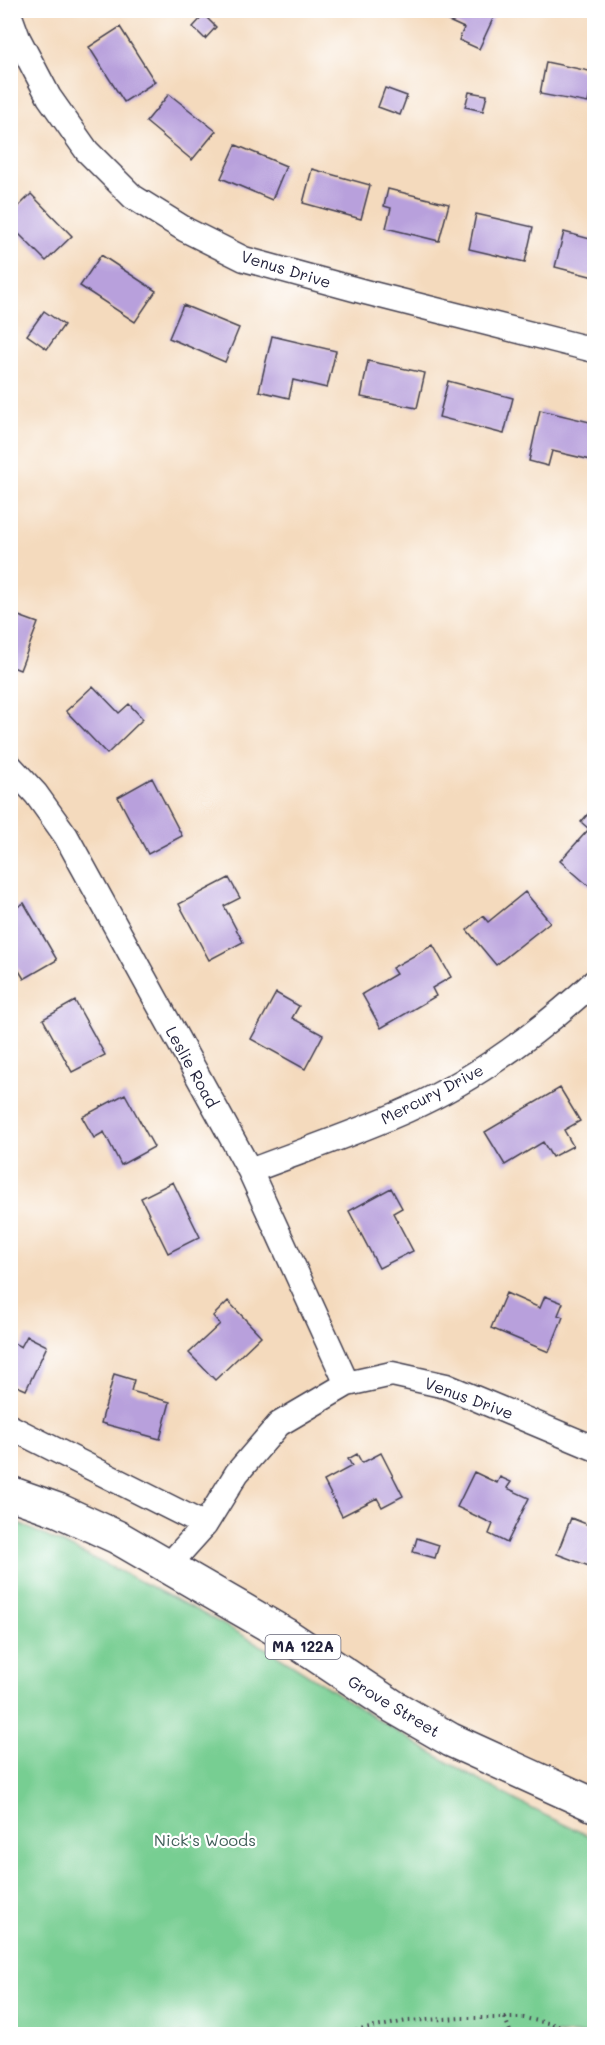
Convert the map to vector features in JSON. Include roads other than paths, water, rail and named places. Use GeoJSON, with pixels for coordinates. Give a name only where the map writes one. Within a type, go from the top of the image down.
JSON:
{"type":"FeatureCollection","features":[{"type":"Feature","properties":{"kind":"main road","name":"Grove Street"},"geometry":{"type":"LineString","coordinates":[[10,1493],[58,1510],[117,1537],[286,1635],[394,1707],[451,1740],[594,1805]]}},
{"type":"Feature","properties":{"kind":"street","name":"Venus Drive"},"geometry":{"type":"LineString","coordinates":[[10,16],[18,38],[49,97],[87,151],[134,197],[186,230],[244,259],[594,350]]}},
{"type":"Feature","properties":{"kind":"street","name":"Leslie Road"},"geometry":{"type":"LineString","coordinates":[[10,766],[36,794],[66,836],[250,1172],[346,1384]]}},
{"type":"Feature","properties":{"kind":"street","name":"Mercury Drive"},"geometry":{"type":"LineString","coordinates":[[250,1172],[407,1110],[483,1070],[553,1020],[594,982]]}},
{"type":"Feature","properties":{"kind":"street","name":"Venus Drive"},"geometry":{"type":"LineString","coordinates":[[168,1566],[205,1525],[237,1473],[279,1424],[346,1384],[392,1374],[446,1386],[594,1448]]}},
{"type":"Feature","properties":{"kind":"street"},"geometry":{"type":"LineString","coordinates":[[10,1427],[205,1525]]}},
{"type":"Feature","properties":{"kind":"park label","name":"Nick's Woods"},"geometry":{"type":"Point","coordinates":[205,1840]}}]}
